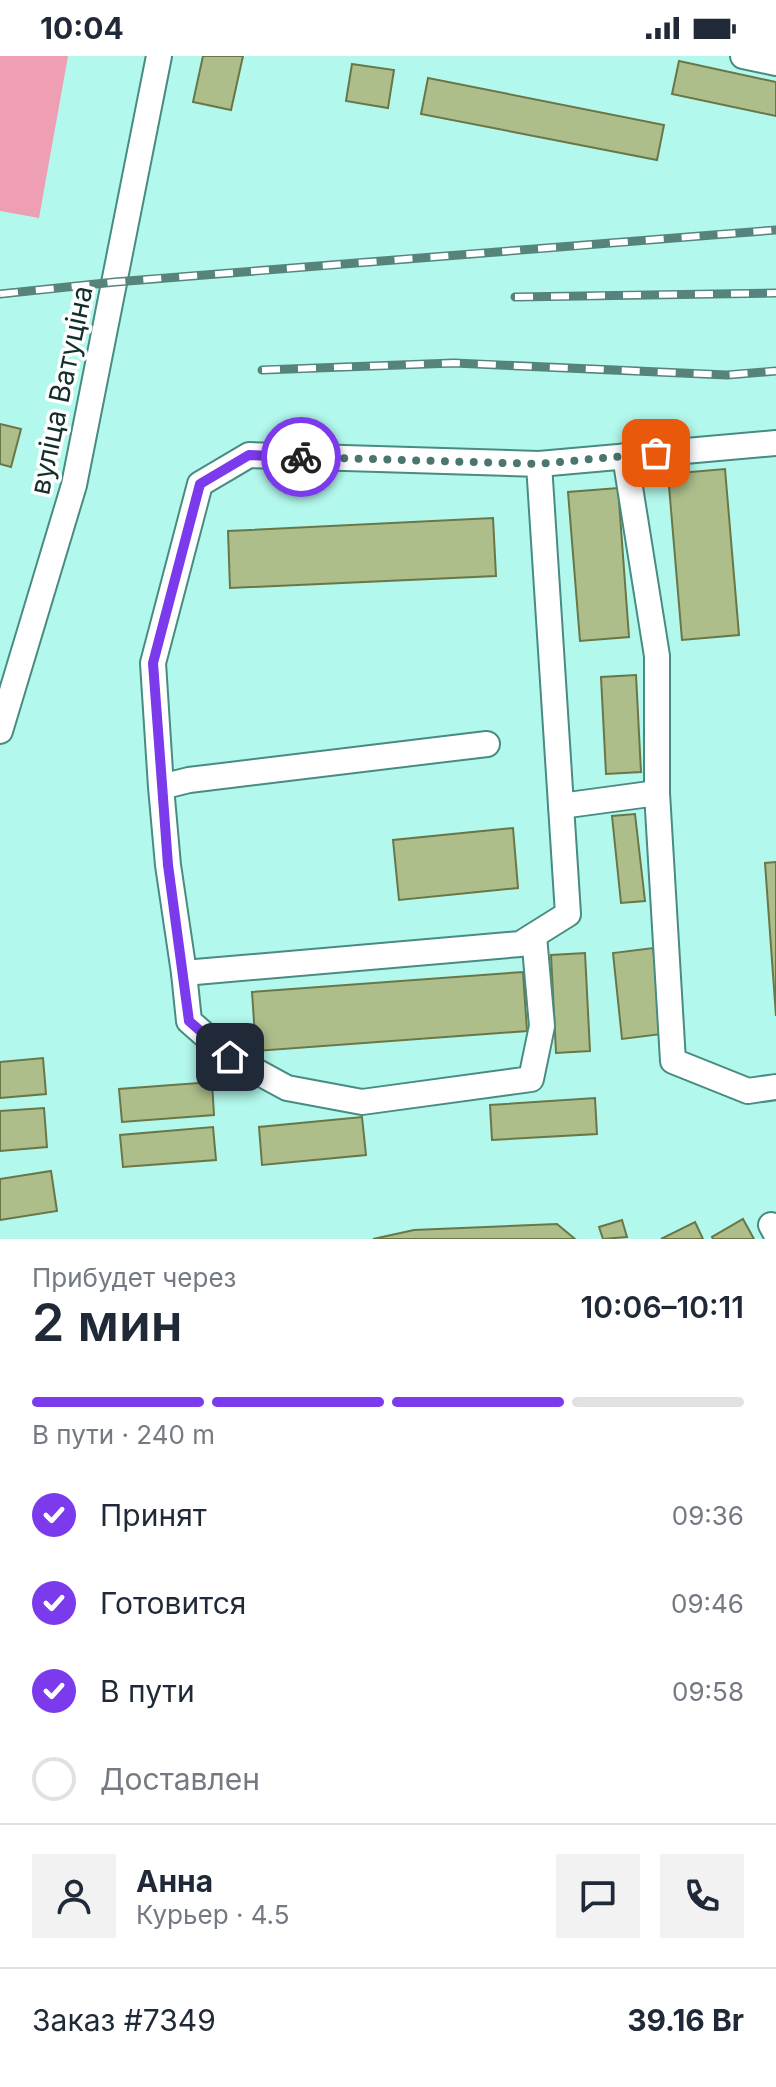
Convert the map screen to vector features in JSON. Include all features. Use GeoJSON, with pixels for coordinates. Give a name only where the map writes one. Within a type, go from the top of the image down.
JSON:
{"type":"FeatureCollection","features":[{"type":"Feature","properties":{"kind":"street","name":"вуліца Ватуціна"},"geometry":{"type":"LineString","coordinates":[[0,731],[74,485],[159,56]]}},
{"type":"Feature","properties":{"kind":"street"},"geometry":{"type":"LineString","coordinates":[[743,56],[776,63]]}},
{"type":"Feature","properties":{"kind":"street"},"geometry":{"type":"LineString","coordinates":[[534,936],[542,1026],[531,1079],[362,1102],[287,1088],[230,1057],[189,1021],[168,865],[153,663],[200,484],[249,455],[539,464],[776,443]]}},
{"type":"Feature","properties":{"kind":"street"},"geometry":{"type":"LineString","coordinates":[[625,456],[657,656],[657,793],[673,1061],[748,1091],[776,1087]]}},
{"type":"Feature","properties":{"kind":"street"},"geometry":{"type":"LineString","coordinates":[[184,973],[520,944],[568,914],[539,464]]}},
{"type":"Feature","properties":{"kind":"street"},"geometry":{"type":"LineString","coordinates":[[161,787],[189,780],[487,744]]}},
{"type":"Feature","properties":{"kind":"street"},"geometry":{"type":"LineString","coordinates":[[561,806],[657,793]]}},
{"type":"Feature","properties":{"kind":"shaded area"},"geometry":{"type":"Polygon","coordinates":[[[0,56],[68,56],[39,218],[0,211],[0,56]]]}},
{"type":"Feature","properties":{"kind":"building"},"geometry":{"type":"Polygon","coordinates":[[[203,56],[243,56],[231,110],[193,102],[203,56]]]}},
{"type":"Feature","properties":{"kind":"building"},"geometry":{"type":"Polygon","coordinates":[[[679,61],[776,82],[776,116],[672,94],[679,61]]]}},
{"type":"Feature","properties":{"kind":"building"},"geometry":{"type":"Polygon","coordinates":[[[352,64],[394,70],[388,108],[346,101],[352,64]]]}},
{"type":"Feature","properties":{"kind":"building"},"geometry":{"type":"Polygon","coordinates":[[[428,78],[664,125],[657,160],[421,114],[428,78]]]}},
{"type":"Feature","properties":{"kind":"building"},"geometry":{"type":"Polygon","coordinates":[[[0,424],[21,429],[11,467],[0,464],[0,424]]]}},
{"type":"Feature","properties":{"kind":"building"},"geometry":{"type":"Polygon","coordinates":[[[725,469],[739,635],[682,640],[668,474],[725,469]]]}},
{"type":"Feature","properties":{"kind":"building"},"geometry":{"type":"Polygon","coordinates":[[[618,488],[629,637],[580,641],[568,492],[618,488]]]}},
{"type":"Feature","properties":{"kind":"building"},"geometry":{"type":"Polygon","coordinates":[[[493,518],[496,576],[230,588],[228,531],[493,518]]]}},
{"type":"Feature","properties":{"kind":"building"},"geometry":{"type":"Polygon","coordinates":[[[636,675],[641,772],[606,774],[601,677],[636,675]]]}},
{"type":"Feature","properties":{"kind":"building"},"geometry":{"type":"Polygon","coordinates":[[[635,814],[645,901],[621,903],[612,816],[635,814]]]}},
{"type":"Feature","properties":{"kind":"building"},"geometry":{"type":"Polygon","coordinates":[[[513,828],[518,888],[399,900],[393,840],[513,828]]]}},
{"type":"Feature","properties":{"kind":"building"},"geometry":{"type":"Polygon","coordinates":[[[776,862],[776,1016],[765,863],[776,862]]]}},
{"type":"Feature","properties":{"kind":"building"},"geometry":{"type":"Polygon","coordinates":[[[653,948],[662,1034],[622,1039],[613,953],[653,948]]]}},
{"type":"Feature","properties":{"kind":"building"},"geometry":{"type":"Polygon","coordinates":[[[585,953],[590,1051],[556,1053],[551,955],[585,953]]]}},
{"type":"Feature","properties":{"kind":"building"},"geometry":{"type":"Polygon","coordinates":[[[523,972],[527,1031],[256,1051],[252,992],[523,972]]]}},
{"type":"Feature","properties":{"kind":"building"},"geometry":{"type":"Polygon","coordinates":[[[43,1058],[46,1094],[0,1098],[0,1062],[43,1058]]]}},
{"type":"Feature","properties":{"kind":"building"},"geometry":{"type":"Polygon","coordinates":[[[212,1082],[214,1115],[122,1122],[119,1089],[212,1082]]]}},
{"type":"Feature","properties":{"kind":"building"},"geometry":{"type":"Polygon","coordinates":[[[595,1098],[597,1134],[492,1140],[490,1105],[595,1098]]]}},
{"type":"Feature","properties":{"kind":"building"},"geometry":{"type":"Polygon","coordinates":[[[44,1108],[47,1147],[0,1151],[0,1111],[44,1108]]]}},
{"type":"Feature","properties":{"kind":"building"},"geometry":{"type":"Polygon","coordinates":[[[362,1117],[366,1155],[262,1165],[259,1127],[362,1117]]]}},
{"type":"Feature","properties":{"kind":"building"},"geometry":{"type":"Polygon","coordinates":[[[213,1127],[216,1160],[123,1167],[120,1135],[213,1127]]]}},
{"type":"Feature","properties":{"kind":"building"},"geometry":{"type":"Polygon","coordinates":[[[51,1171],[57,1211],[0,1220],[0,1179],[51,1171]]]}},
{"type":"Feature","properties":{"kind":"building"},"geometry":{"type":"Polygon","coordinates":[[[743,1219],[754,1239],[713,1239],[712,1237],[743,1219]]]}},
{"type":"Feature","properties":{"kind":"building"},"geometry":{"type":"Polygon","coordinates":[[[622,1220],[627,1237],[603,1239],[599,1227],[622,1220]]]}},
{"type":"Feature","properties":{"kind":"building"},"geometry":{"type":"Polygon","coordinates":[[[695,1222],[703,1239],[661,1239],[695,1222]]]}},
{"type":"Feature","properties":{"kind":"building"},"geometry":{"type":"Polygon","coordinates":[[[557,1224],[575,1239],[373,1239],[414,1230],[557,1224]]]}},
{"type":"Feature","properties":{"kind":"railway"},"geometry":{"type":"LineString","coordinates":[[0,294],[115,282],[776,230]]}},
{"type":"Feature","properties":{"kind":"railway"},"geometry":{"type":"LineString","coordinates":[[515,297],[776,293]]}},
{"type":"Feature","properties":{"kind":"railway"},"geometry":{"type":"LineString","coordinates":[[262,370],[454,363],[727,375],[776,371]]}},
{"type":"Feature","properties":{"kind":"way so far"},"geometry":{"type":"LineString","coordinates":[[301,457],[539,464],[656,453]]}},
{"type":"Feature","properties":{"kind":"route"},"geometry":{"type":"LineString","coordinates":[[230,1057],[189,1021],[168,865],[153,663],[200,484],[249,455],[301,457]]}}]}
